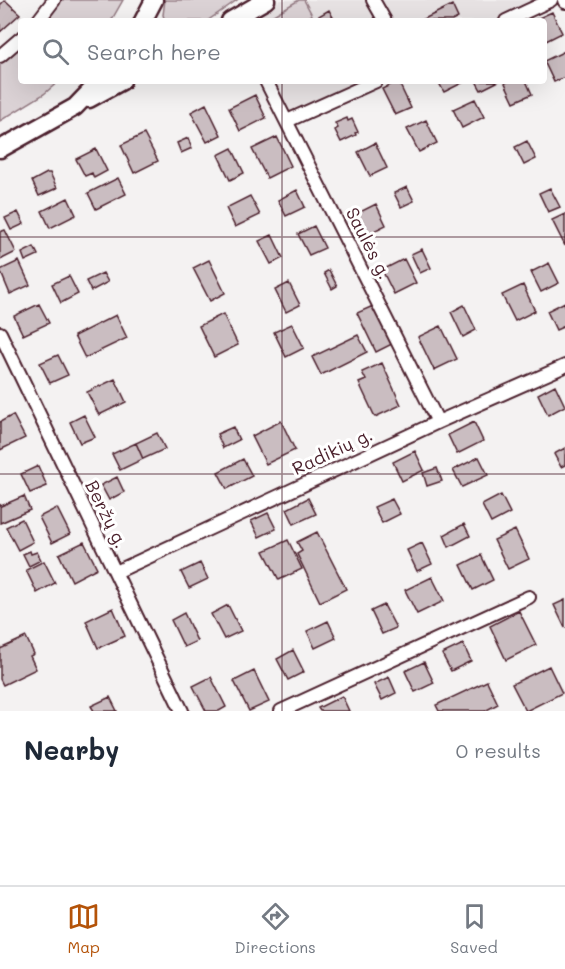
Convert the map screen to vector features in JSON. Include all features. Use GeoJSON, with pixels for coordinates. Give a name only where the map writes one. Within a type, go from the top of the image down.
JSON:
{"type":"FeatureCollection","features":[{"type":"Feature","properties":{"kind":"main road"},"geometry":{"type":"LineString","coordinates":[[145,18],[154,0]]}},
{"type":"Feature","properties":{"kind":"main road"},"geometry":{"type":"LineString","coordinates":[[235,18],[266,0]]}},
{"type":"Feature","properties":{"kind":"main road"},"geometry":{"type":"LineString","coordinates":[[75,107],[97,84]]}},
{"type":"Feature","properties":{"kind":"main road"},"geometry":{"type":"LineString","coordinates":[[0,149],[117,84]]}},
{"type":"Feature","properties":{"kind":"street"},"geometry":{"type":"LineString","coordinates":[[40,18],[54,0]]}},
{"type":"Feature","properties":{"kind":"street"},"geometry":{"type":"LineString","coordinates":[[373,0],[383,18]]}},
{"type":"Feature","properties":{"kind":"street"},"geometry":{"type":"LineString","coordinates":[[512,18],[551,0]]}},
{"type":"Feature","properties":{"kind":"street"},"geometry":{"type":"LineString","coordinates":[[0,56],[18,41]]}},
{"type":"Feature","properties":{"kind":"street","name":"Saulės g."},"geometry":{"type":"LineString","coordinates":[[268,84],[438,422]]}},
{"type":"Feature","properties":{"kind":"street"},"geometry":{"type":"LineString","coordinates":[[287,121],[368,84]]}},
{"type":"Feature","properties":{"kind":"street","name":"Beržų g."},"geometry":{"type":"LineString","coordinates":[[0,333],[182,711]]}},
{"type":"Feature","properties":{"kind":"street","name":"Radikių g."},"geometry":{"type":"LineString","coordinates":[[116,572],[438,422],[565,366]]}},
{"type":"Feature","properties":{"kind":"street"},"geometry":{"type":"LineString","coordinates":[[281,711],[529,597]]}},
{"type":"Feature","properties":{"kind":"shaded area"},"geometry":{"type":"Polygon","coordinates":[[[54,0],[123,0],[113,18],[40,18],[54,0]]]}},
{"type":"Feature","properties":{"kind":"shaded area"},"geometry":{"type":"Polygon","coordinates":[[[165,0],[237,0],[211,18],[164,18],[165,0]]]}},
{"type":"Feature","properties":{"kind":"shaded area"},"geometry":{"type":"Polygon","coordinates":[[[281,0],[551,0],[512,18],[248,18],[281,0]]]}},
{"type":"Feature","properties":{"kind":"shaded area"},"geometry":{"type":"Polygon","coordinates":[[[299,0],[304,0],[312,15],[307,18],[268,18],[299,0]]]}},
{"type":"Feature","properties":{"kind":"shaded area"},"geometry":{"type":"Polygon","coordinates":[[[18,41],[18,84],[56,84],[44,94],[0,121],[0,56],[18,41]]]}},
{"type":"Feature","properties":{"kind":"shaded area"},"geometry":{"type":"Polygon","coordinates":[[[268,84],[369,84],[287,121],[268,84]]]}},
{"type":"Feature","properties":{"kind":"building"},"geometry":{"type":"Polygon","coordinates":[[[5,0],[20,14],[0,32],[0,5],[5,0]]]}},
{"type":"Feature","properties":{"kind":"building"},"geometry":{"type":"Polygon","coordinates":[[[452,5],[458,18],[426,18],[452,5]]]}},
{"type":"Feature","properties":{"kind":"building"},"geometry":{"type":"Polygon","coordinates":[[[329,10],[333,18],[316,18],[329,10]]]}},
{"type":"Feature","properties":{"kind":"building"},"geometry":{"type":"Polygon","coordinates":[[[552,12],[562,33],[547,40],[547,18],[539,18],[552,12]]]}},
{"type":"Feature","properties":{"kind":"building"},"geometry":{"type":"Polygon","coordinates":[[[565,51],[565,77],[554,82],[547,67],[547,60],[565,51]]]}},
{"type":"Feature","properties":{"kind":"building"},"geometry":{"type":"Polygon","coordinates":[[[392,84],[399,84],[411,108],[395,115],[382,89],[392,84]]]}},
{"type":"Feature","properties":{"kind":"building"},"geometry":{"type":"Polygon","coordinates":[[[440,84],[460,84],[444,92],[440,84]]]}},
{"type":"Feature","properties":{"kind":"building"},"geometry":{"type":"Polygon","coordinates":[[[478,84],[493,84],[481,90],[478,84]]]}},
{"type":"Feature","properties":{"kind":"building"},"geometry":{"type":"Polygon","coordinates":[[[505,84],[527,84],[532,94],[514,102],[505,84]]]}},
{"type":"Feature","properties":{"kind":"building"},"geometry":{"type":"Polygon","coordinates":[[[255,95],[266,118],[240,131],[229,108],[255,95]]]}},
{"type":"Feature","properties":{"kind":"building"},"geometry":{"type":"Polygon","coordinates":[[[475,99],[484,117],[462,128],[453,109],[475,99]]]}},
{"type":"Feature","properties":{"kind":"building"},"geometry":{"type":"Polygon","coordinates":[[[206,104],[221,135],[207,142],[191,112],[206,104]]]}},
{"type":"Feature","properties":{"kind":"building"},"geometry":{"type":"Polygon","coordinates":[[[347,118],[348,121],[352,119],[358,132],[341,142],[335,130],[338,128],[335,123],[347,118]]]}},
{"type":"Feature","properties":{"kind":"building"},"geometry":{"type":"Polygon","coordinates":[[[426,120],[437,143],[419,152],[407,129],[426,120]]]}},
{"type":"Feature","properties":{"kind":"building"},"geometry":{"type":"Polygon","coordinates":[[[144,134],[158,161],[134,173],[121,145],[144,134]]]}},
{"type":"Feature","properties":{"kind":"building"},"geometry":{"type":"Polygon","coordinates":[[[277,137],[291,166],[267,178],[252,149],[277,137]]]}},
{"type":"Feature","properties":{"kind":"building"},"geometry":{"type":"Polygon","coordinates":[[[188,138],[192,148],[181,153],[177,143],[188,138]]]}},
{"type":"Feature","properties":{"kind":"building"},"geometry":{"type":"Polygon","coordinates":[[[527,141],[536,159],[524,165],[515,147],[527,141]]]}},
{"type":"Feature","properties":{"kind":"building"},"geometry":{"type":"Polygon","coordinates":[[[375,143],[387,168],[370,176],[358,152],[375,143]]]}},
{"type":"Feature","properties":{"kind":"building"},"geometry":{"type":"Polygon","coordinates":[[[232,148],[244,173],[230,180],[218,155],[232,148]]]}},
{"type":"Feature","properties":{"kind":"building"},"geometry":{"type":"Polygon","coordinates":[[[96,149],[107,171],[94,178],[92,173],[85,176],[76,159],[96,149]]]}},
{"type":"Feature","properties":{"kind":"building"},"geometry":{"type":"Polygon","coordinates":[[[50,173],[57,188],[39,196],[32,181],[50,173]]]}},
{"type":"Feature","properties":{"kind":"building"},"geometry":{"type":"Polygon","coordinates":[[[118,178],[126,194],[96,209],[88,193],[118,178]]]}},
{"type":"Feature","properties":{"kind":"building"},"geometry":{"type":"Polygon","coordinates":[[[407,187],[414,201],[401,207],[394,193],[407,187]]]}},
{"type":"Feature","properties":{"kind":"building"},"geometry":{"type":"Polygon","coordinates":[[[550,188],[560,207],[548,212],[539,193],[550,188]]]}},
{"type":"Feature","properties":{"kind":"building"},"geometry":{"type":"Polygon","coordinates":[[[297,190],[305,207],[286,216],[278,200],[297,190]]]}},
{"type":"Feature","properties":{"kind":"building"},"geometry":{"type":"Polygon","coordinates":[[[250,196],[260,215],[235,227],[226,208],[250,196]]]}},
{"type":"Feature","properties":{"kind":"building"},"geometry":{"type":"Polygon","coordinates":[[[68,198],[76,215],[50,228],[42,211],[68,198]]]}},
{"type":"Feature","properties":{"kind":"building"},"geometry":{"type":"Polygon","coordinates":[[[376,204],[386,225],[366,235],[356,214],[376,204]]]}},
{"type":"Feature","properties":{"kind":"building"},"geometry":{"type":"Polygon","coordinates":[[[18,212],[24,224],[11,230],[5,218],[18,212]]]}},
{"type":"Feature","properties":{"kind":"building"},"geometry":{"type":"Polygon","coordinates":[[[565,214],[565,246],[552,220],[565,214]]]}},
{"type":"Feature","properties":{"kind":"building"},"geometry":{"type":"Polygon","coordinates":[[[314,226],[325,248],[309,255],[298,234],[314,226]]]}},
{"type":"Feature","properties":{"kind":"building"},"geometry":{"type":"Polygon","coordinates":[[[5,230],[16,252],[0,260],[0,232],[5,230]]]}},
{"type":"Feature","properties":{"kind":"building"},"geometry":{"type":"Polygon","coordinates":[[[272,235],[283,258],[271,264],[259,241],[272,235]]]}},
{"type":"Feature","properties":{"kind":"building"},"geometry":{"type":"Polygon","coordinates":[[[34,247],[38,255],[25,261],[22,253],[34,247]]]}},
{"type":"Feature","properties":{"kind":"building"},"geometry":{"type":"Polygon","coordinates":[[[422,249],[431,268],[420,273],[411,254],[422,249]]]}},
{"type":"Feature","properties":{"kind":"building"},"geometry":{"type":"Polygon","coordinates":[[[404,259],[416,283],[394,294],[382,270],[404,259]]]}},
{"type":"Feature","properties":{"kind":"building"},"geometry":{"type":"Polygon","coordinates":[[[209,260],[225,293],[210,301],[193,268],[209,260]]]}},
{"type":"Feature","properties":{"kind":"building"},"geometry":{"type":"Polygon","coordinates":[[[19,261],[30,285],[10,294],[0,270],[19,261]]]}},
{"type":"Feature","properties":{"kind":"building"},"geometry":{"type":"Polygon","coordinates":[[[549,263],[559,283],[541,292],[531,272],[549,263]]]}},
{"type":"Feature","properties":{"kind":"building"},"geometry":{"type":"Polygon","coordinates":[[[329,270],[337,286],[332,289],[324,273],[329,270]]]}},
{"type":"Feature","properties":{"kind":"building"},"geometry":{"type":"Polygon","coordinates":[[[103,273],[108,282],[91,291],[86,281],[103,273]]]}},
{"type":"Feature","properties":{"kind":"building"},"geometry":{"type":"Polygon","coordinates":[[[69,276],[78,294],[61,303],[52,284],[69,276]]]}},
{"type":"Feature","properties":{"kind":"building"},"geometry":{"type":"Polygon","coordinates":[[[289,283],[300,305],[286,312],[275,290],[289,283]]]}},
{"type":"Feature","properties":{"kind":"building"},"geometry":{"type":"Polygon","coordinates":[[[523,285],[535,311],[515,321],[502,295],[523,285]]]}},
{"type":"Feature","properties":{"kind":"building"},"geometry":{"type":"Polygon","coordinates":[[[565,302],[565,326],[556,330],[547,311],[565,302]]]}},
{"type":"Feature","properties":{"kind":"building"},"geometry":{"type":"Polygon","coordinates":[[[39,304],[49,323],[23,335],[14,316],[39,304]]]}},
{"type":"Feature","properties":{"kind":"building"},"geometry":{"type":"Polygon","coordinates":[[[464,305],[476,330],[463,337],[451,312],[464,305]]]}},
{"type":"Feature","properties":{"kind":"building"},"geometry":{"type":"Polygon","coordinates":[[[373,306],[392,344],[376,352],[357,313],[373,306]]]}},
{"type":"Feature","properties":{"kind":"building"},"geometry":{"type":"Polygon","coordinates":[[[223,314],[238,345],[214,357],[199,326],[223,314]]]}},
{"type":"Feature","properties":{"kind":"building"},"geometry":{"type":"Polygon","coordinates":[[[116,315],[127,338],[85,358],[74,336],[116,315]]]}},
{"type":"Feature","properties":{"kind":"building"},"geometry":{"type":"Polygon","coordinates":[[[292,324],[304,348],[286,357],[274,332],[292,324]]]}},
{"type":"Feature","properties":{"kind":"building"},"geometry":{"type":"Polygon","coordinates":[[[441,326],[457,359],[434,370],[418,337],[441,326]]]}},
{"type":"Feature","properties":{"kind":"building"},"geometry":{"type":"Polygon","coordinates":[[[358,335],[367,352],[321,375],[312,357],[358,335]]]}},
{"type":"Feature","properties":{"kind":"building"},"geometry":{"type":"Polygon","coordinates":[[[58,355],[68,375],[50,383],[40,363],[58,355]]]}},
{"type":"Feature","properties":{"kind":"building"},"geometry":{"type":"Polygon","coordinates":[[[382,363],[401,405],[375,417],[359,383],[366,380],[362,372],[382,363]]]}},
{"type":"Feature","properties":{"kind":"building"},"geometry":{"type":"Polygon","coordinates":[[[115,379],[126,402],[99,415],[87,392],[115,379]]]}},
{"type":"Feature","properties":{"kind":"building"},"geometry":{"type":"Polygon","coordinates":[[[555,385],[565,406],[548,415],[538,394],[555,385]]]}},
{"type":"Feature","properties":{"kind":"building"},"geometry":{"type":"Polygon","coordinates":[[[13,415],[25,438],[0,450],[0,422],[13,415]]]}},
{"type":"Feature","properties":{"kind":"building"},"geometry":{"type":"Polygon","coordinates":[[[84,415],[95,437],[80,443],[70,422],[84,415]]]}},
{"type":"Feature","properties":{"kind":"building"},"geometry":{"type":"Polygon","coordinates":[[[281,421],[295,450],[266,464],[252,436],[281,421]]]}},
{"type":"Feature","properties":{"kind":"building"},"geometry":{"type":"Polygon","coordinates":[[[474,422],[483,441],[457,454],[448,435],[474,422]]]}},
{"type":"Feature","properties":{"kind":"building"},"geometry":{"type":"Polygon","coordinates":[[[233,427],[239,440],[223,448],[217,434],[233,427]]]}},
{"type":"Feature","properties":{"kind":"building"},"geometry":{"type":"Polygon","coordinates":[[[157,433],[165,449],[143,459],[136,443],[157,433]]]}},
{"type":"Feature","properties":{"kind":"building"},"geometry":{"type":"Polygon","coordinates":[[[136,443],[143,459],[120,470],[112,454],[136,443]]]}},
{"type":"Feature","properties":{"kind":"building"},"geometry":{"type":"Polygon","coordinates":[[[565,448],[565,465],[561,467],[554,454],[565,448]]]}},
{"type":"Feature","properties":{"kind":"building"},"geometry":{"type":"Polygon","coordinates":[[[415,451],[424,470],[402,481],[393,462],[415,451]]]}},
{"type":"Feature","properties":{"kind":"building"},"geometry":{"type":"Polygon","coordinates":[[[479,457],[488,475],[462,487],[453,470],[479,457]]]}},
{"type":"Feature","properties":{"kind":"building"},"geometry":{"type":"Polygon","coordinates":[[[243,459],[252,476],[227,489],[218,472],[243,459]]]}},
{"type":"Feature","properties":{"kind":"building"},"geometry":{"type":"Polygon","coordinates":[[[38,466],[47,486],[30,493],[21,474],[38,466]]]}},
{"type":"Feature","properties":{"kind":"building"},"geometry":{"type":"Polygon","coordinates":[[[437,468],[442,481],[427,486],[423,473],[437,468]]]}},
{"type":"Feature","properties":{"kind":"building"},"geometry":{"type":"Polygon","coordinates":[[[117,477],[124,492],[109,500],[101,485],[117,477]]]}},
{"type":"Feature","properties":{"kind":"building"},"geometry":{"type":"Polygon","coordinates":[[[501,495],[510,513],[491,523],[482,505],[501,495]]]}},
{"type":"Feature","properties":{"kind":"building"},"geometry":{"type":"Polygon","coordinates":[[[24,496],[30,510],[0,523],[0,504],[1,506],[24,496]]]}},
{"type":"Feature","properties":{"kind":"building"},"geometry":{"type":"Polygon","coordinates":[[[308,498],[316,514],[294,524],[287,509],[308,498]]]}},
{"type":"Feature","properties":{"kind":"building"},"geometry":{"type":"Polygon","coordinates":[[[392,499],[400,514],[382,523],[374,507],[392,499]]]}},
{"type":"Feature","properties":{"kind":"building"},"geometry":{"type":"Polygon","coordinates":[[[57,508],[70,534],[52,543],[39,517],[57,508]]]}},
{"type":"Feature","properties":{"kind":"building"},"geometry":{"type":"Polygon","coordinates":[[[268,513],[276,529],[259,537],[251,521],[268,513]]]}},
{"type":"Feature","properties":{"kind":"building"},"geometry":{"type":"Polygon","coordinates":[[[22,519],[33,542],[18,550],[6,527],[22,519]]]}},
{"type":"Feature","properties":{"kind":"building"},"geometry":{"type":"Polygon","coordinates":[[[464,524],[470,536],[449,547],[444,535],[464,524]]]}},
{"type":"Feature","properties":{"kind":"building"},"geometry":{"type":"Polygon","coordinates":[[[515,530],[529,559],[508,569],[494,540],[515,530]]]}},
{"type":"Feature","properties":{"kind":"building"},"geometry":{"type":"Polygon","coordinates":[[[317,532],[346,589],[320,602],[297,554],[302,551],[297,542],[317,532]]]}},
{"type":"Feature","properties":{"kind":"building"},"geometry":{"type":"Polygon","coordinates":[[[288,540],[302,569],[279,580],[264,551],[288,540]]]}},
{"type":"Feature","properties":{"kind":"building"},"geometry":{"type":"Polygon","coordinates":[[[84,542],[97,568],[72,581],[59,554],[84,542]]]}},
{"type":"Feature","properties":{"kind":"building"},"geometry":{"type":"Polygon","coordinates":[[[422,543],[432,564],[417,571],[407,550],[422,543]]]}},
{"type":"Feature","properties":{"kind":"building"},"geometry":{"type":"Polygon","coordinates":[[[30,551],[31,554],[37,552],[41,560],[29,566],[23,554],[30,551]]]}},
{"type":"Feature","properties":{"kind":"building"},"geometry":{"type":"Polygon","coordinates":[[[481,555],[493,580],[473,590],[461,565],[481,555]]]}},
{"type":"Feature","properties":{"kind":"building"},"geometry":{"type":"Polygon","coordinates":[[[44,561],[55,583],[37,593],[26,570],[44,561]]]}},
{"type":"Feature","properties":{"kind":"building"},"geometry":{"type":"Polygon","coordinates":[[[200,563],[208,579],[189,588],[181,572],[200,563]]]}},
{"type":"Feature","properties":{"kind":"building"},"geometry":{"type":"Polygon","coordinates":[[[432,577],[444,601],[417,614],[405,590],[432,577]]]}},
{"type":"Feature","properties":{"kind":"building"},"geometry":{"type":"Polygon","coordinates":[[[565,600],[565,628],[554,605],[565,600]]]}},
{"type":"Feature","properties":{"kind":"building"},"geometry":{"type":"Polygon","coordinates":[[[228,605],[241,631],[224,639],[211,614],[228,605]]]}},
{"type":"Feature","properties":{"kind":"building"},"geometry":{"type":"Polygon","coordinates":[[[384,605],[396,628],[382,634],[371,611],[384,605]]]}},
{"type":"Feature","properties":{"kind":"building"},"geometry":{"type":"Polygon","coordinates":[[[113,608],[125,636],[98,648],[86,621],[113,608]]]}},
{"type":"Feature","properties":{"kind":"building"},"geometry":{"type":"Polygon","coordinates":[[[519,611],[536,645],[506,660],[490,626],[519,611]]]}},
{"type":"Feature","properties":{"kind":"building"},"geometry":{"type":"Polygon","coordinates":[[[184,613],[197,641],[184,647],[171,620],[184,613]]]}},
{"type":"Feature","properties":{"kind":"building"},"geometry":{"type":"Polygon","coordinates":[[[328,621],[336,638],[315,648],[307,631],[328,621]]]}},
{"type":"Feature","properties":{"kind":"building"},"geometry":{"type":"Polygon","coordinates":[[[26,637],[34,654],[30,656],[36,669],[3,685],[0,679],[0,649],[26,637]]]}},
{"type":"Feature","properties":{"kind":"building"},"geometry":{"type":"Polygon","coordinates":[[[463,644],[471,661],[451,671],[442,654],[463,644]]]}},
{"type":"Feature","properties":{"kind":"building"},"geometry":{"type":"Polygon","coordinates":[[[293,650],[304,672],[288,680],[277,659],[293,650]]]}},
{"type":"Feature","properties":{"kind":"building"},"geometry":{"type":"Polygon","coordinates":[[[424,662],[434,683],[415,692],[405,671],[424,662]]]}},
{"type":"Feature","properties":{"kind":"building"},"geometry":{"type":"Polygon","coordinates":[[[549,666],[562,693],[526,711],[512,684],[549,666]]]}},
{"type":"Feature","properties":{"kind":"building"},"geometry":{"type":"Polygon","coordinates":[[[254,671],[269,702],[249,711],[234,681],[254,671]]]}},
{"type":"Feature","properties":{"kind":"building"},"geometry":{"type":"Polygon","coordinates":[[[211,677],[226,707],[219,711],[206,711],[193,686],[211,677]]]}},
{"type":"Feature","properties":{"kind":"building"},"geometry":{"type":"Polygon","coordinates":[[[389,677],[396,693],[382,700],[374,684],[389,677]]]}},
{"type":"Feature","properties":{"kind":"building"},"geometry":{"type":"Polygon","coordinates":[[[487,681],[498,704],[485,711],[439,711],[436,705],[487,681]]]}},
{"type":"Feature","properties":{"kind":"building"},"geometry":{"type":"Polygon","coordinates":[[[342,696],[349,711],[320,711],[318,708],[342,696]]]}},
{"type":"Feature","properties":{"kind":"building"},"geometry":{"type":"Polygon","coordinates":[[[110,697],[117,711],[94,711],[91,706],[110,697]]]}}]}
